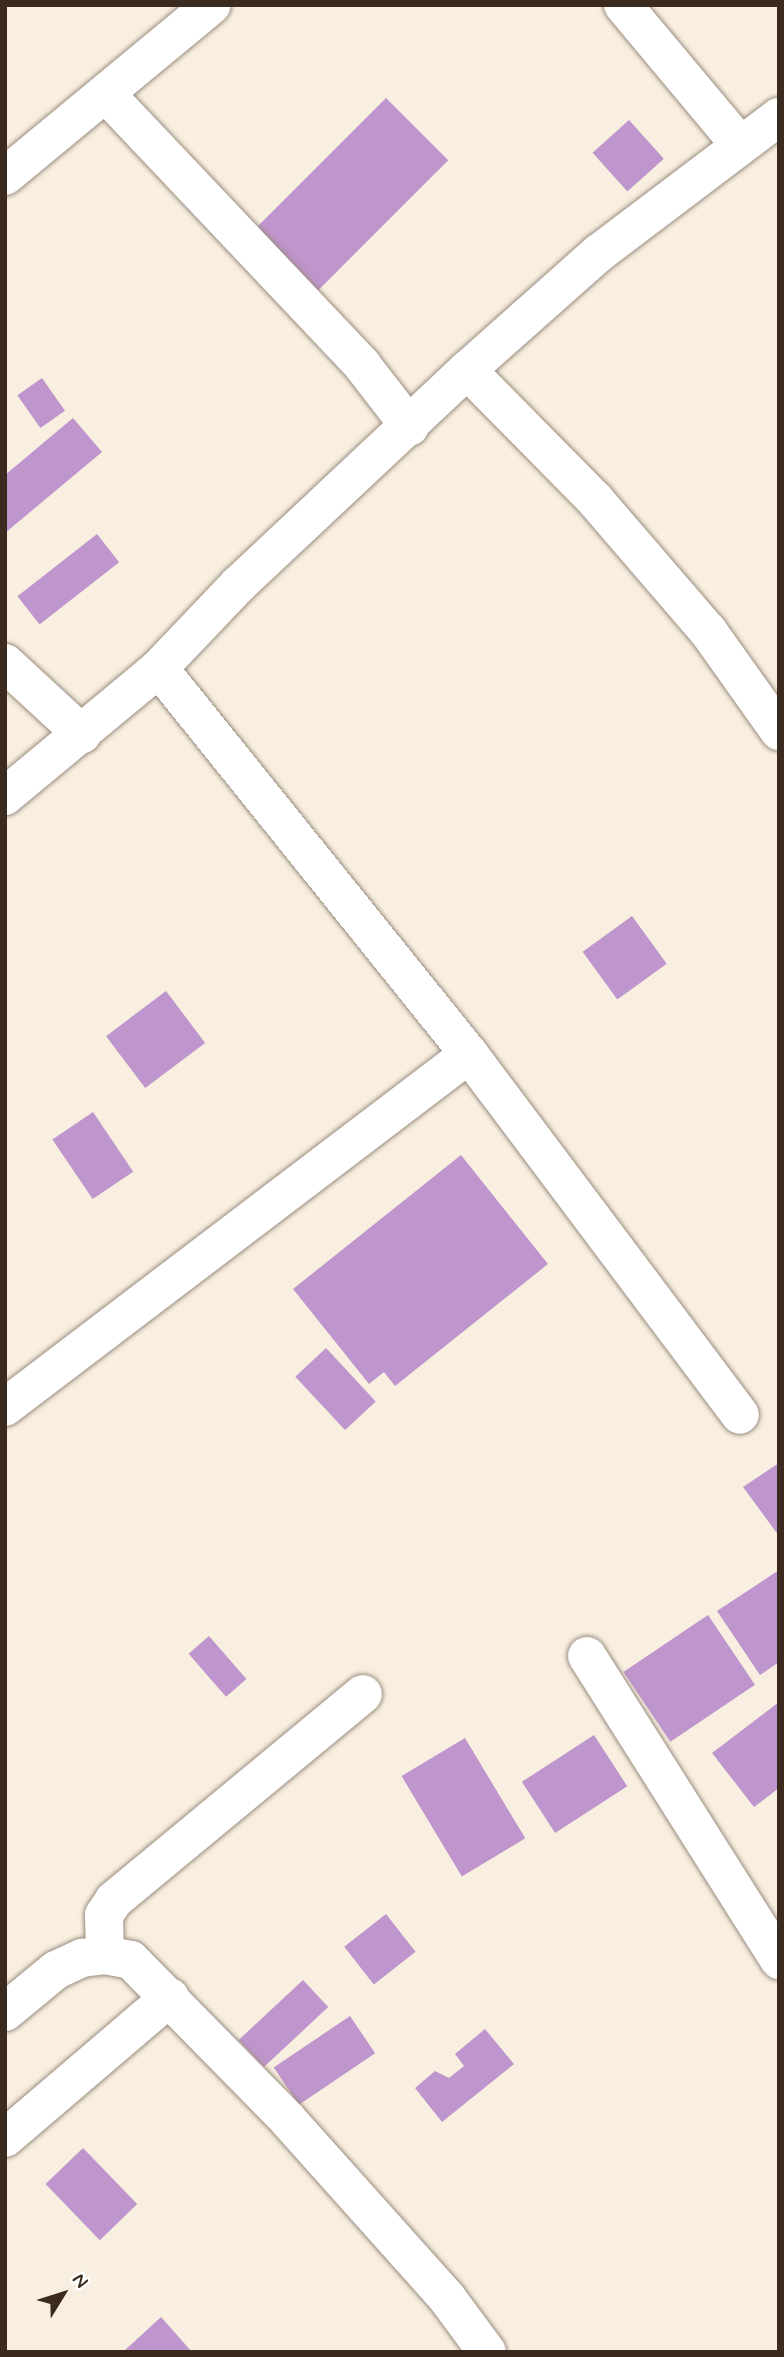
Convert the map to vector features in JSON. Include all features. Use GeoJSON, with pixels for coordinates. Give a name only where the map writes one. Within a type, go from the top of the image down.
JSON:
{"type":"FeatureCollection","features":[{"type":"Feature","properties":{"kind":"street"},"geometry":{"type":"LineString","coordinates":[[5,176],[212,5]]}},
{"type":"Feature","properties":{"kind":"street"},"geometry":{"type":"LineString","coordinates":[[623,5],[740,145]]}},
{"type":"Feature","properties":{"kind":"street"},"geometry":{"type":"LineString","coordinates":[[106,94],[362,365],[410,427]]}},
{"type":"Feature","properties":{"kind":"street"},"geometry":{"type":"LineString","coordinates":[[5,796],[159,668],[238,585],[410,427],[467,370],[599,253],[779,117]]}},
{"type":"Feature","properties":{"kind":"street"},"geometry":{"type":"LineString","coordinates":[[467,370],[596,501],[708,631],[777,725]]}},
{"type":"Feature","properties":{"kind":"street"},"geometry":{"type":"LineString","coordinates":[[5,663],[82,734]]}},
{"type":"Feature","properties":{"kind":"street"},"geometry":{"type":"LineString","coordinates":[[159,668],[469,1054],[740,1416]]}},
{"type":"Feature","properties":{"kind":"street"},"geometry":{"type":"LineString","coordinates":[[5,1407],[469,1054]]}},
{"type":"Feature","properties":{"kind":"street"},"geometry":{"type":"LineString","coordinates":[[587,1656],[779,1961]]}},
{"type":"Feature","properties":{"kind":"street"},"geometry":{"type":"LineString","coordinates":[[105,1955],[104,1914],[114,1900],[363,1694]]}},
{"type":"Feature","properties":{"kind":"street"},"geometry":{"type":"LineString","coordinates":[[6,2012],[56,1970],[82,1958],[105,1955],[131,1960],[288,2120],[438,2288],[478,2348]]}},
{"type":"Feature","properties":{"kind":"street"},"geometry":{"type":"LineString","coordinates":[[5,2138],[170,1997]]}},
{"type":"Feature","properties":{"kind":"building"},"geometry":{"type":"Polygon","coordinates":[[[386,98],[448,160],[312,297],[250,234],[386,98]]]}},
{"type":"Feature","properties":{"kind":"building"},"geometry":{"type":"Polygon","coordinates":[[[629,120],[664,159],[627,191],[593,153],[629,120]]]}},
{"type":"Feature","properties":{"kind":"building"},"geometry":{"type":"Polygon","coordinates":[[[42,378],[65,411],[40,428],[17,395],[42,378]]]}},
{"type":"Feature","properties":{"kind":"building"},"geometry":{"type":"Polygon","coordinates":[[[73,418],[102,452],[5,533],[5,475],[73,418]]]}},
{"type":"Feature","properties":{"kind":"building"},"geometry":{"type":"Polygon","coordinates":[[[97,534],[119,562],[40,625],[17,596],[97,534]]]}},
{"type":"Feature","properties":{"kind":"building"},"geometry":{"type":"Polygon","coordinates":[[[632,916],[667,964],[617,1000],[583,952],[632,916]]]}},
{"type":"Feature","properties":{"kind":"building"},"geometry":{"type":"Polygon","coordinates":[[[166,991],[205,1043],[145,1088],[106,1036],[166,991]]]}},
{"type":"Feature","properties":{"kind":"building"},"geometry":{"type":"Polygon","coordinates":[[[93,1112],[133,1172],[93,1199],[52,1139],[93,1112]]]}},
{"type":"Feature","properties":{"kind":"building"},"geometry":{"type":"Polygon","coordinates":[[[461,1155],[548,1264],[395,1386],[384,1372],[369,1384],[293,1289],[461,1155]]]}},
{"type":"Feature","properties":{"kind":"building"},"geometry":{"type":"Polygon","coordinates":[[[326,1348],[376,1401],[345,1430],[295,1377],[326,1348]]]}},
{"type":"Feature","properties":{"kind":"building"},"geometry":{"type":"Polygon","coordinates":[[[779,1463],[779,1536],[743,1487],[779,1463]]]}},
{"type":"Feature","properties":{"kind":"building"},"geometry":{"type":"Polygon","coordinates":[[[779,1570],[779,1662],[760,1675],[717,1611],[779,1570]]]}},
{"type":"Feature","properties":{"kind":"building"},"geometry":{"type":"Polygon","coordinates":[[[708,1615],[755,1685],[670,1742],[623,1672],[708,1615]]]}},
{"type":"Feature","properties":{"kind":"building"},"geometry":{"type":"Polygon","coordinates":[[[209,1636],[246,1679],[226,1697],[189,1654],[209,1636]]]}},
{"type":"Feature","properties":{"kind":"building"},"geometry":{"type":"Polygon","coordinates":[[[779,1702],[779,1788],[754,1807],[712,1753],[779,1702]]]}},
{"type":"Feature","properties":{"kind":"building"},"geometry":{"type":"Polygon","coordinates":[[[594,1735],[627,1786],[555,1833],[522,1782],[594,1735]]]}},
{"type":"Feature","properties":{"kind":"building"},"geometry":{"type":"Polygon","coordinates":[[[465,1738],[525,1838],[462,1876],[402,1776],[465,1738]]]}},
{"type":"Feature","properties":{"kind":"building"},"geometry":{"type":"Polygon","coordinates":[[[386,1914],[416,1952],[374,1984],[344,1947],[386,1914]]]}},
{"type":"Feature","properties":{"kind":"building"},"geometry":{"type":"Polygon","coordinates":[[[303,1980],[328,2007],[264,2067],[239,2040],[303,1980]]]}},
{"type":"Feature","properties":{"kind":"building"},"geometry":{"type":"Polygon","coordinates":[[[350,2016],[375,2053],[299,2105],[274,2067],[350,2016]]]}},
{"type":"Feature","properties":{"kind":"building"},"geometry":{"type":"Polygon","coordinates":[[[485,2029],[514,2064],[442,2122],[415,2088],[435,2071],[449,2078],[464,2066],[455,2054],[485,2029]]]}},
{"type":"Feature","properties":{"kind":"building"},"geometry":{"type":"Polygon","coordinates":[[[83,2148],[137,2204],[100,2240],[46,2184],[83,2148]]]}},
{"type":"Feature","properties":{"kind":"building"},"geometry":{"type":"Polygon","coordinates":[[[161,2317],[192,2352],[123,2352],[161,2317]]]}}]}
